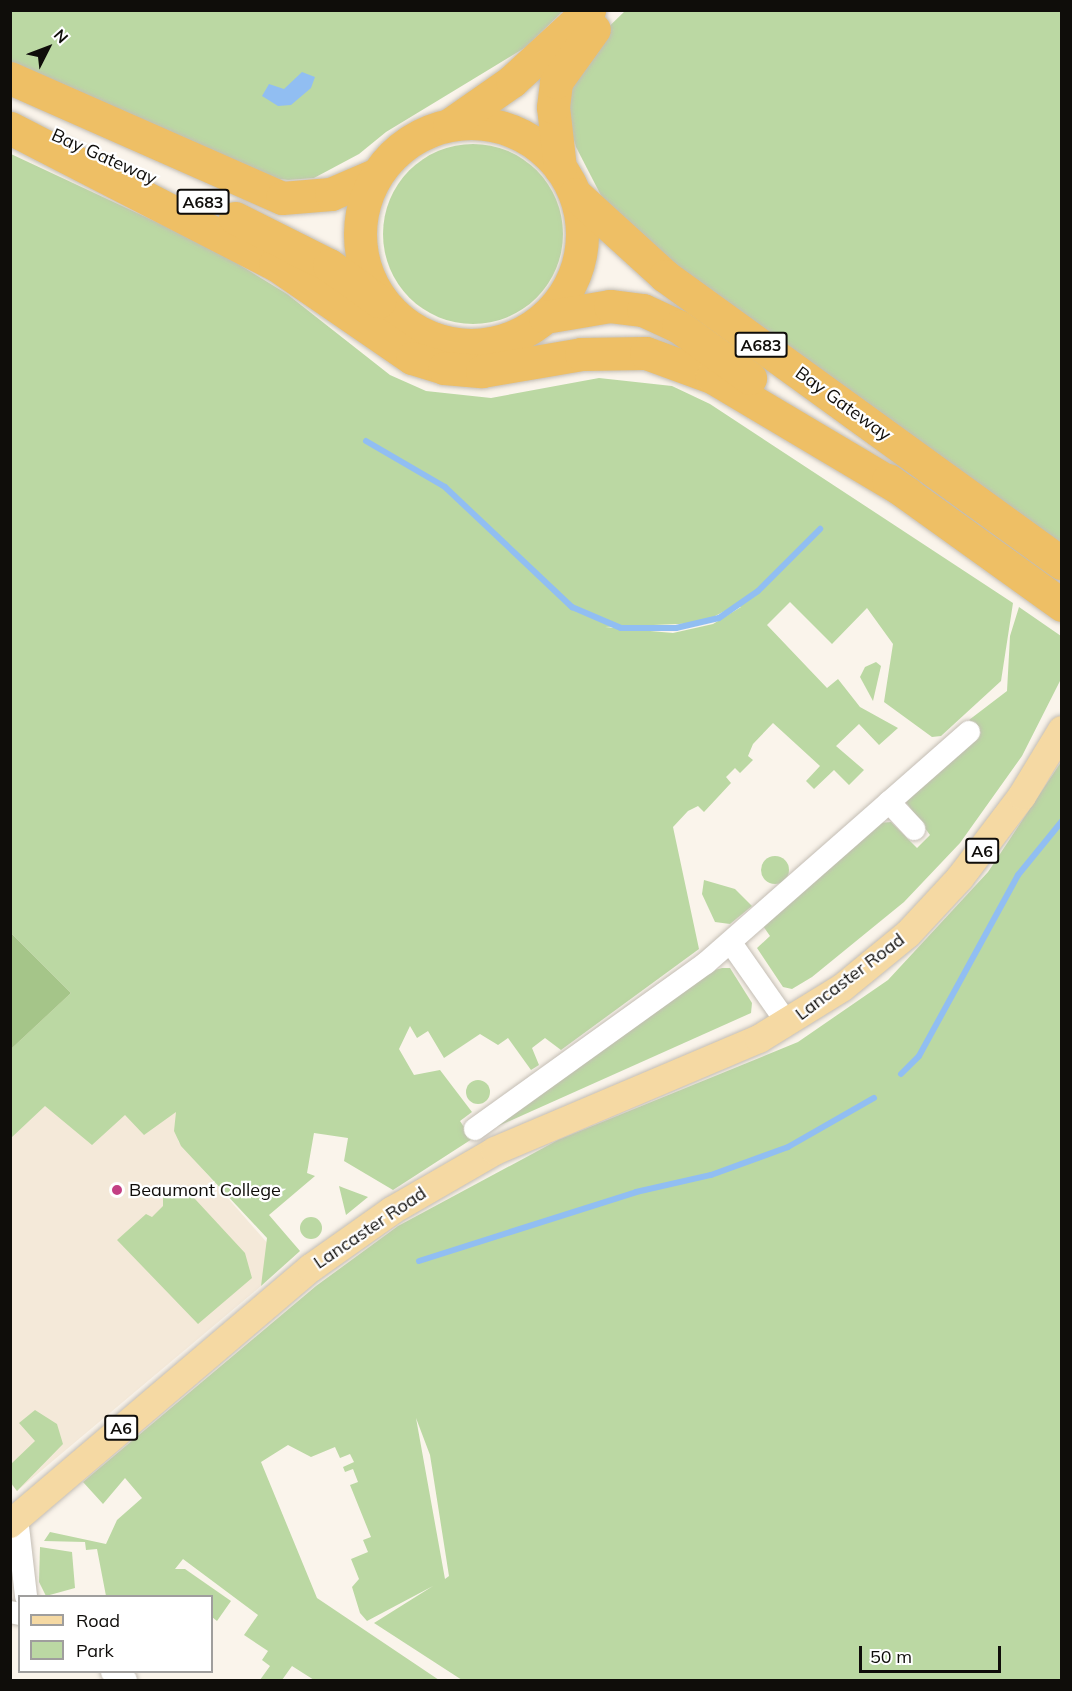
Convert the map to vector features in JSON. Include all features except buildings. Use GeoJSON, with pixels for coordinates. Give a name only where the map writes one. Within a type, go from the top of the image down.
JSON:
{"type":"FeatureCollection","features":[{"type":"Feature","properties":{"kind":"highway"},"geometry":{"type":"LineString","coordinates":[[386,306],[372,286],[360,241],[367,195],[377,174],[408,142],[449,125],[512,81],[589,10]]}},
{"type":"Feature","properties":{"kind":"highway"},"geometry":{"type":"LineString","coordinates":[[545,317],[567,291],[579,261],[582,227],[567,181],[553,107],[556,82],[578,45],[612,10]]}},
{"type":"Feature","properties":{"kind":"highway","name":"Bay Gateway"},"geometry":{"type":"LineString","coordinates":[[10,78],[282,198],[331,194],[377,174]]}},
{"type":"Feature","properties":{"kind":"highway","name":"Bay Gateway"},"geometry":{"type":"LineString","coordinates":[[10,116],[300,250],[386,306],[426,336],[476,346],[517,335],[545,317],[610,306],[657,315],[1062,604]]}},
{"type":"Feature","properties":{"kind":"highway","name":"Bay Gateway"},"geometry":{"type":"LineString","coordinates":[[449,125],[474,123],[514,133],[665,276],[1062,563]]}},
{"type":"Feature","properties":{"kind":"highway"},"geometry":{"type":"LineString","coordinates":[[10,128],[275,264],[412,358],[444,368],[482,371],[581,354],[655,355],[712,376],[907,493]]}},
{"type":"Feature","properties":{"kind":"main road","name":"Lancaster Road"},"geometry":{"type":"LineString","coordinates":[[14,1521],[317,1263],[393,1210],[495,1151],[788,1023],[875,963],[933,909],[992,839],[1062,730]]}},
{"type":"Feature","properties":{"kind":"street"},"geometry":{"type":"LineString","coordinates":[[475,1129],[730,943],[969,732]]}},
{"type":"Feature","properties":{"kind":"street"},"geometry":{"type":"LineString","coordinates":[[889,802],[914,829]]}},
{"type":"Feature","properties":{"kind":"street","name":"Lancaster Road"},"geometry":{"type":"LineString","coordinates":[[730,943],[788,1023]]}},
{"type":"Feature","properties":{"kind":"street"},"geometry":{"type":"LineString","coordinates":[[14,1521],[26,1595]]}},
{"type":"Feature","properties":{"kind":"shaded area","name":"Beaumont College"},"geometry":{"type":"Polygon","coordinates":[[[10,933],[177,1112],[178,1141],[269,1245],[261,1286],[17,1491],[10,1483],[10,933]]]}},
{"type":"Feature","properties":{"kind":"green space"},"geometry":{"type":"Polygon","coordinates":[[[10,11],[563,11],[526,47],[386,132],[359,154],[314,178],[288,180],[255,176],[11,66],[10,11]]]}},
{"type":"Feature","properties":{"kind":"green space"},"geometry":{"type":"Polygon","coordinates":[[[625,11],[1061,11],[1061,545],[638,239],[609,211],[576,147],[568,120],[570,92],[593,42],[625,11]]]}},
{"type":"Feature","properties":{"kind":"green space"},"geometry":{"type":"Polygon","coordinates":[[[473,144],[508,151],[537,170],[556,199],[563,234],[556,269],[537,298],[508,317],[473,324],[438,317],[409,298],[390,269],[383,234],[390,199],[409,170],[438,151],[473,144]]]}},
{"type":"Feature","properties":{"kind":"green space"},"geometry":{"type":"Polygon","coordinates":[[[11,154],[214,249],[287,294],[390,375],[426,391],[491,398],[599,378],[672,386],[710,404],[1013,603],[1001,681],[941,736],[932,737],[884,702],[893,644],[867,608],[832,644],[790,602],[767,625],[827,688],[838,679],[860,707],[898,728],[879,745],[859,724],[836,746],[864,770],[849,785],[834,770],[814,789],[806,781],[820,766],[773,723],[753,744],[748,756],[753,760],[740,773],[735,768],[726,777],[731,783],[704,812],[698,806],[688,811],[673,827],[699,949],[561,1050],[545,1038],[532,1048],[539,1065],[531,1070],[508,1038],[498,1045],[480,1034],[444,1058],[428,1031],[417,1038],[410,1026],[399,1049],[414,1075],[440,1070],[472,1112],[460,1121],[472,1139],[393,1190],[344,1161],[348,1138],[314,1133],[307,1173],[315,1176],[269,1215],[300,1251],[261,1286],[267,1238],[181,1146],[174,1131],[176,1112],[144,1135],[125,1115],[92,1145],[45,1106],[11,1138],[11,1049],[71,993],[11,933],[11,154]],[[736,605],[702,623],[605,627],[673,633],[713,624],[741,607],[736,605]]]}},
{"type":"Feature","properties":{"kind":"green space"},"geometry":{"type":"Polygon","coordinates":[[[1019,607],[1061,636],[1061,679],[1022,756],[960,843],[904,902],[812,977],[792,989],[783,987],[757,948],[770,936],[763,926],[878,823],[891,822],[917,848],[930,835],[906,802],[981,733],[969,720],[1007,691],[1010,636],[1019,607]]]}},
{"type":"Feature","properties":{"kind":"green space"},"geometry":{"type":"Polygon","coordinates":[[[876,662],[881,666],[873,701],[860,677],[865,667],[876,662]]]}},
{"type":"Feature","properties":{"kind":"green space"},"geometry":{"type":"Polygon","coordinates":[[[1061,762],[1061,1680],[462,1680],[374,1623],[433,1586],[367,1621],[360,1613],[352,1587],[359,1579],[351,1559],[368,1552],[363,1540],[371,1537],[350,1485],[358,1482],[353,1469],[345,1472],[343,1467],[354,1462],[350,1454],[340,1458],[335,1447],[311,1457],[288,1445],[261,1462],[317,1598],[439,1680],[314,1680],[292,1666],[282,1680],[260,1680],[270,1666],[262,1660],[268,1651],[244,1635],[258,1615],[183,1559],[175,1569],[185,1569],[231,1601],[217,1621],[213,1618],[213,1595],[106,1595],[97,1549],[86,1550],[85,1542],[44,1541],[50,1532],[106,1544],[117,1520],[142,1498],[125,1478],[103,1504],[83,1482],[316,1286],[398,1226],[558,1140],[798,1042],[888,980],[988,872],[1061,762]],[[416,1418],[445,1579],[449,1576],[430,1455],[416,1418]]]}},
{"type":"Feature","properties":{"kind":"green space"},"geometry":{"type":"Polygon","coordinates":[[[775,856],[785,860],[789,870],[785,880],[775,884],[765,880],[761,870],[765,860],[775,856]]]}},
{"type":"Feature","properties":{"kind":"green space"},"geometry":{"type":"Polygon","coordinates":[[[704,880],[735,889],[752,906],[730,924],[715,922],[702,894],[704,880]]]}},
{"type":"Feature","properties":{"kind":"green space"},"geometry":{"type":"Polygon","coordinates":[[[11,933],[71,993],[11,1049],[11,933]]]}},
{"type":"Feature","properties":{"kind":"green space"},"geometry":{"type":"Polygon","coordinates":[[[730,968],[752,1003],[751,1013],[494,1128],[708,972],[730,968]]]}},
{"type":"Feature","properties":{"kind":"green space"},"geometry":{"type":"Polygon","coordinates":[[[478,1080],[486,1084],[490,1092],[486,1100],[478,1104],[470,1100],[466,1092],[470,1084],[478,1080]]]}},
{"type":"Feature","properties":{"kind":"green space"},"geometry":{"type":"Polygon","coordinates":[[[174,1185],[183,1186],[245,1253],[252,1278],[198,1324],[117,1240],[146,1214],[152,1217],[163,1206],[163,1194],[174,1185]]]}},
{"type":"Feature","properties":{"kind":"green space"},"geometry":{"type":"Polygon","coordinates":[[[339,1186],[344,1188],[368,1197],[346,1215],[339,1186]]]}},
{"type":"Feature","properties":{"kind":"green space"},"geometry":{"type":"Polygon","coordinates":[[[311,1217],[319,1220],[322,1228],[319,1236],[311,1239],[303,1236],[300,1228],[303,1220],[311,1217]]]}},
{"type":"Feature","properties":{"kind":"green space"},"geometry":{"type":"Polygon","coordinates":[[[35,1410],[57,1424],[63,1444],[17,1491],[11,1483],[11,1464],[35,1441],[19,1423],[35,1410]]]}},
{"type":"Feature","properties":{"kind":"green space"},"geometry":{"type":"Polygon","coordinates":[[[40,1547],[72,1552],[75,1588],[46,1595],[39,1582],[40,1547]]]}},
{"type":"Feature","properties":{"kind":"water"},"geometry":{"type":"Polygon","coordinates":[[[302,72],[315,77],[311,88],[291,105],[278,106],[262,96],[269,84],[284,89],[302,72]]]}},
{"type":"Feature","properties":{"kind":"waterway"},"geometry":{"type":"LineString","coordinates":[[366,441],[445,487],[572,607],[621,628],[676,628],[719,618],[758,591],[820,529]]}},
{"type":"Feature","properties":{"kind":"waterway"},"geometry":{"type":"LineString","coordinates":[[901,1074],[919,1056],[1018,875],[1062,821]]}},
{"type":"Feature","properties":{"kind":"waterway"},"geometry":{"type":"LineString","coordinates":[[419,1261],[636,1192],[711,1175],[788,1147],[874,1098]]}},
{"type":"Feature","properties":{"kind":"place","name":"Beaumont College"},"geometry":{"type":"Point","coordinates":[117,1190]}}]}
